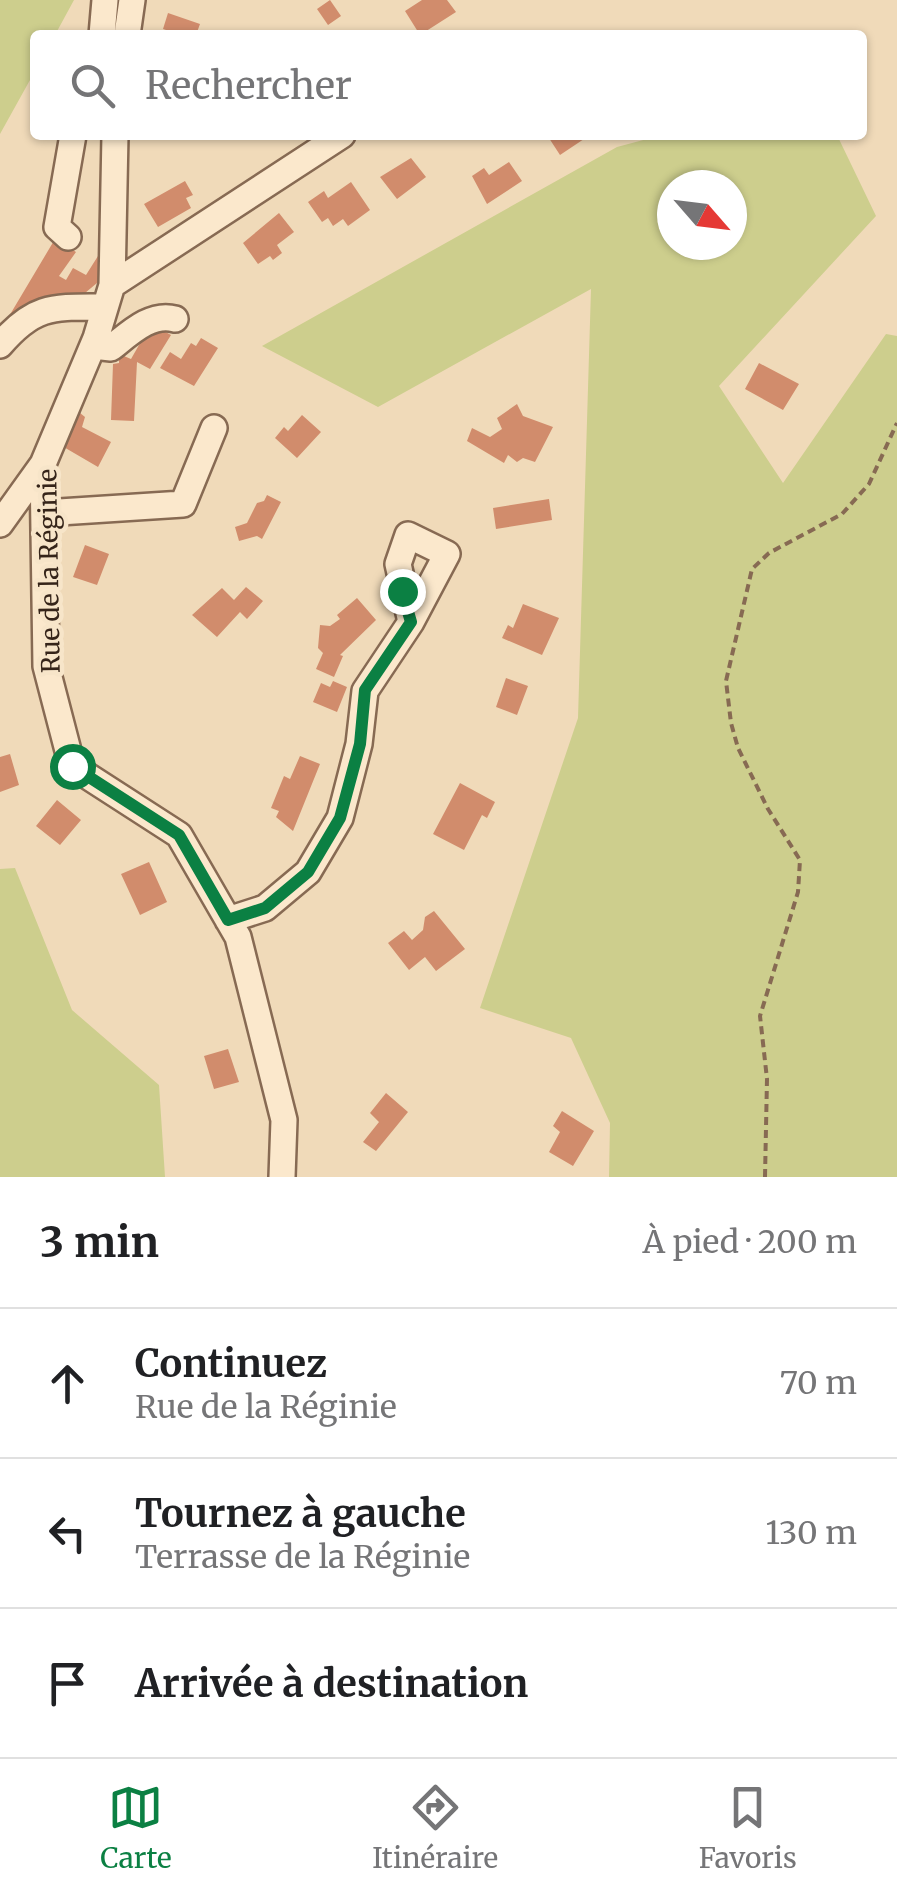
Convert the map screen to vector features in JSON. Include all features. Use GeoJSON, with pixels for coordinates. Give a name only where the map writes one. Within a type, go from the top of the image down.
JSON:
{"type":"FeatureCollection","features":[{"type":"Feature","properties":{"kind":"street"},"geometry":{"type":"LineString","coordinates":[[102,30],[105,0]]}},
{"type":"Feature","properties":{"kind":"street"},"geometry":{"type":"LineString","coordinates":[[128,30],[132,0]]}},
{"type":"Feature","properties":{"kind":"street"},"geometry":{"type":"LineString","coordinates":[[68,237],[57,227],[72,140]]}},
{"type":"Feature","properties":{"kind":"street","name":"Rue de la Réginie"},"geometry":{"type":"LineString","coordinates":[[116,140],[108,296],[44,464],[46,666],[72,766],[179,835],[238,936],[284,1120],[282,1177]]}},
{"type":"Feature","properties":{"kind":"street"},"geometry":{"type":"LineString","coordinates":[[0,345],[12,330],[44,309],[108,296],[335,140]]}},
{"type":"Feature","properties":{"kind":"street"},"geometry":{"type":"LineString","coordinates":[[92,346],[111,348],[142,324],[166,316],[175,318]]}},
{"type":"Feature","properties":{"kind":"street"},"geometry":{"type":"LineString","coordinates":[[44,513],[184,504],[214,428]]}},
{"type":"Feature","properties":{"kind":"street"},"geometry":{"type":"LineString","coordinates":[[0,524],[44,464]]}},
{"type":"Feature","properties":{"kind":"street"},"geometry":{"type":"LineString","coordinates":[[228,920],[265,908],[308,872],[340,818],[360,744],[365,690],[411,622]]}},
{"type":"Feature","properties":{"kind":"path"},"geometry":{"type":"LineString","coordinates":[[765,1177],[766,1079],[760,1016],[798,892],[800,860],[768,810],[738,748],[730,722],[726,681],[752,568],[769,553],[842,514],[869,484],[897,424]]}},
{"type":"Feature","properties":{"kind":"green space"},"geometry":{"type":"Polygon","coordinates":[[[0,0],[74,0],[58,30],[30,30],[30,80],[0,134],[0,0]]]}},
{"type":"Feature","properties":{"kind":"green space"},"geometry":{"type":"Polygon","coordinates":[[[643,140],[839,140],[876,216],[719,386],[783,483],[886,334],[897,336],[897,1177],[609,1177],[610,1123],[571,1038],[480,1008],[578,718],[591,289],[378,407],[262,346],[617,147],[643,140]]]}},
{"type":"Feature","properties":{"kind":"green space"},"geometry":{"type":"Polygon","coordinates":[[[15,868],[72,1010],[159,1085],[165,1177],[0,1177],[0,869],[15,868]]]}},
{"type":"Feature","properties":{"kind":"building"},"geometry":{"type":"Polygon","coordinates":[[[330,0],[341,16],[328,25],[317,9],[330,0]]]}},
{"type":"Feature","properties":{"kind":"building"},"geometry":{"type":"Polygon","coordinates":[[[422,0],[447,0],[456,12],[428,30],[417,30],[405,11],[422,0]]]}},
{"type":"Feature","properties":{"kind":"building"},"geometry":{"type":"Polygon","coordinates":[[[168,13],[200,24],[198,30],[163,29],[168,13]]]}},
{"type":"Feature","properties":{"kind":"building"},"geometry":{"type":"Polygon","coordinates":[[[550,140],[582,140],[560,155],[550,140]]]}},
{"type":"Feature","properties":{"kind":"building"},"geometry":{"type":"Polygon","coordinates":[[[411,158],[426,177],[397,199],[380,177],[411,158]]]}},
{"type":"Feature","properties":{"kind":"building"},"geometry":{"type":"Polygon","coordinates":[[[509,162],[522,181],[487,204],[472,176],[484,168],[489,175],[509,162]]]}},
{"type":"Feature","properties":{"kind":"building"},"geometry":{"type":"Polygon","coordinates":[[[185,181],[193,195],[186,198],[191,208],[158,227],[144,204],[185,181]]]}},
{"type":"Feature","properties":{"kind":"building"},"geometry":{"type":"Polygon","coordinates":[[[351,182],[370,210],[348,226],[343,219],[333,226],[328,218],[322,222],[308,202],[324,191],[328,198],[351,182]]]}},
{"type":"Feature","properties":{"kind":"building"},"geometry":{"type":"Polygon","coordinates":[[[279,213],[294,232],[277,245],[282,253],[258,264],[243,243],[279,213]]]}},
{"type":"Feature","properties":{"kind":"building"},"geometry":{"type":"Polygon","coordinates":[[[55,239],[76,252],[59,276],[66,280],[73,268],[86,275],[98,256],[106,259],[103,278],[85,293],[46,299],[5,323],[55,239]]]}},
{"type":"Feature","properties":{"kind":"building"},"geometry":{"type":"Polygon","coordinates":[[[151,324],[171,335],[150,369],[137,362],[134,421],[111,420],[113,364],[119,363],[119,354],[131,359],[151,324]]]}},
{"type":"Feature","properties":{"kind":"building"},"geometry":{"type":"Polygon","coordinates":[[[201,338],[218,348],[194,386],[160,368],[170,352],[181,359],[191,343],[196,346],[201,338]]]}},
{"type":"Feature","properties":{"kind":"building"},"geometry":{"type":"Polygon","coordinates":[[[759,363],[799,384],[783,410],[745,389],[759,363]]]}},
{"type":"Feature","properties":{"kind":"building"},"geometry":{"type":"Polygon","coordinates":[[[517,404],[523,416],[553,427],[535,462],[523,458],[517,462],[508,455],[504,463],[467,441],[472,428],[490,437],[502,429],[497,418],[517,404]]]}},
{"type":"Feature","properties":{"kind":"building"},"geometry":{"type":"Polygon","coordinates":[[[80,413],[85,417],[82,427],[111,442],[98,467],[62,446],[80,413]]]}},
{"type":"Feature","properties":{"kind":"building"},"geometry":{"type":"Polygon","coordinates":[[[302,415],[321,432],[297,458],[275,438],[284,427],[288,431],[302,415]]]}},
{"type":"Feature","properties":{"kind":"building"},"geometry":{"type":"Polygon","coordinates":[[[267,495],[281,502],[262,539],[257,536],[239,541],[235,527],[247,523],[257,503],[267,495]]]}},
{"type":"Feature","properties":{"kind":"building"},"geometry":{"type":"Polygon","coordinates":[[[549,499],[552,520],[496,529],[493,508],[549,499]]]}},
{"type":"Feature","properties":{"kind":"building"},"geometry":{"type":"Polygon","coordinates":[[[85,545],[109,554],[97,585],[73,577],[85,545]]]}},
{"type":"Feature","properties":{"kind":"building"},"geometry":{"type":"Polygon","coordinates":[[[246,587],[263,601],[247,619],[240,612],[217,637],[192,615],[222,588],[234,600],[246,587]]]}},
{"type":"Feature","properties":{"kind":"building"},"geometry":{"type":"Polygon","coordinates":[[[357,598],[376,620],[340,655],[343,656],[334,677],[316,669],[323,653],[318,648],[320,625],[330,626],[340,619],[337,615],[357,598]]]}},
{"type":"Feature","properties":{"kind":"building"},"geometry":{"type":"Polygon","coordinates":[[[523,604],[559,618],[542,655],[502,638],[508,625],[513,628],[523,604]]]}},
{"type":"Feature","properties":{"kind":"building"},"geometry":{"type":"Polygon","coordinates":[[[506,678],[528,686],[517,715],[496,707],[506,678]]]}},
{"type":"Feature","properties":{"kind":"building"},"geometry":{"type":"Polygon","coordinates":[[[333,681],[347,687],[337,712],[313,702],[321,683],[330,687],[333,681]]]}},
{"type":"Feature","properties":{"kind":"building"},"geometry":{"type":"Polygon","coordinates":[[[10,754],[19,785],[0,792],[0,757],[10,754]]]}},
{"type":"Feature","properties":{"kind":"building"},"geometry":{"type":"Polygon","coordinates":[[[300,756],[320,764],[293,831],[276,817],[279,811],[271,808],[284,776],[290,779],[300,756]]]}},
{"type":"Feature","properties":{"kind":"building"},"geometry":{"type":"Polygon","coordinates":[[[460,783],[495,802],[487,818],[482,815],[464,850],[433,834],[460,783]]]}},
{"type":"Feature","properties":{"kind":"building"},"geometry":{"type":"Polygon","coordinates":[[[57,800],[81,820],[60,845],[36,826],[57,800]]]}},
{"type":"Feature","properties":{"kind":"building"},"geometry":{"type":"Polygon","coordinates":[[[149,862],[167,902],[140,915],[121,874],[149,862]]]}},
{"type":"Feature","properties":{"kind":"building"},"geometry":{"type":"Polygon","coordinates":[[[434,911],[465,949],[436,971],[425,957],[409,970],[388,943],[404,931],[412,940],[423,930],[425,917],[434,911]]]}},
{"type":"Feature","properties":{"kind":"building"},"geometry":{"type":"Polygon","coordinates":[[[228,1049],[239,1082],[214,1089],[204,1056],[228,1049]]]}},
{"type":"Feature","properties":{"kind":"building"},"geometry":{"type":"Polygon","coordinates":[[[386,1093],[408,1112],[376,1151],[363,1142],[379,1122],[370,1113],[386,1093]]]}},
{"type":"Feature","properties":{"kind":"building"},"geometry":{"type":"Polygon","coordinates":[[[562,1111],[594,1131],[573,1166],[549,1152],[560,1132],[553,1126],[562,1111]]]}},
{"type":"Feature","properties":{"kind":"route"},"geometry":{"type":"LineString","coordinates":[[72,766],[179,835],[228,920],[265,908],[308,872],[340,818],[360,744],[365,690],[411,622],[402,591]]}}]}
